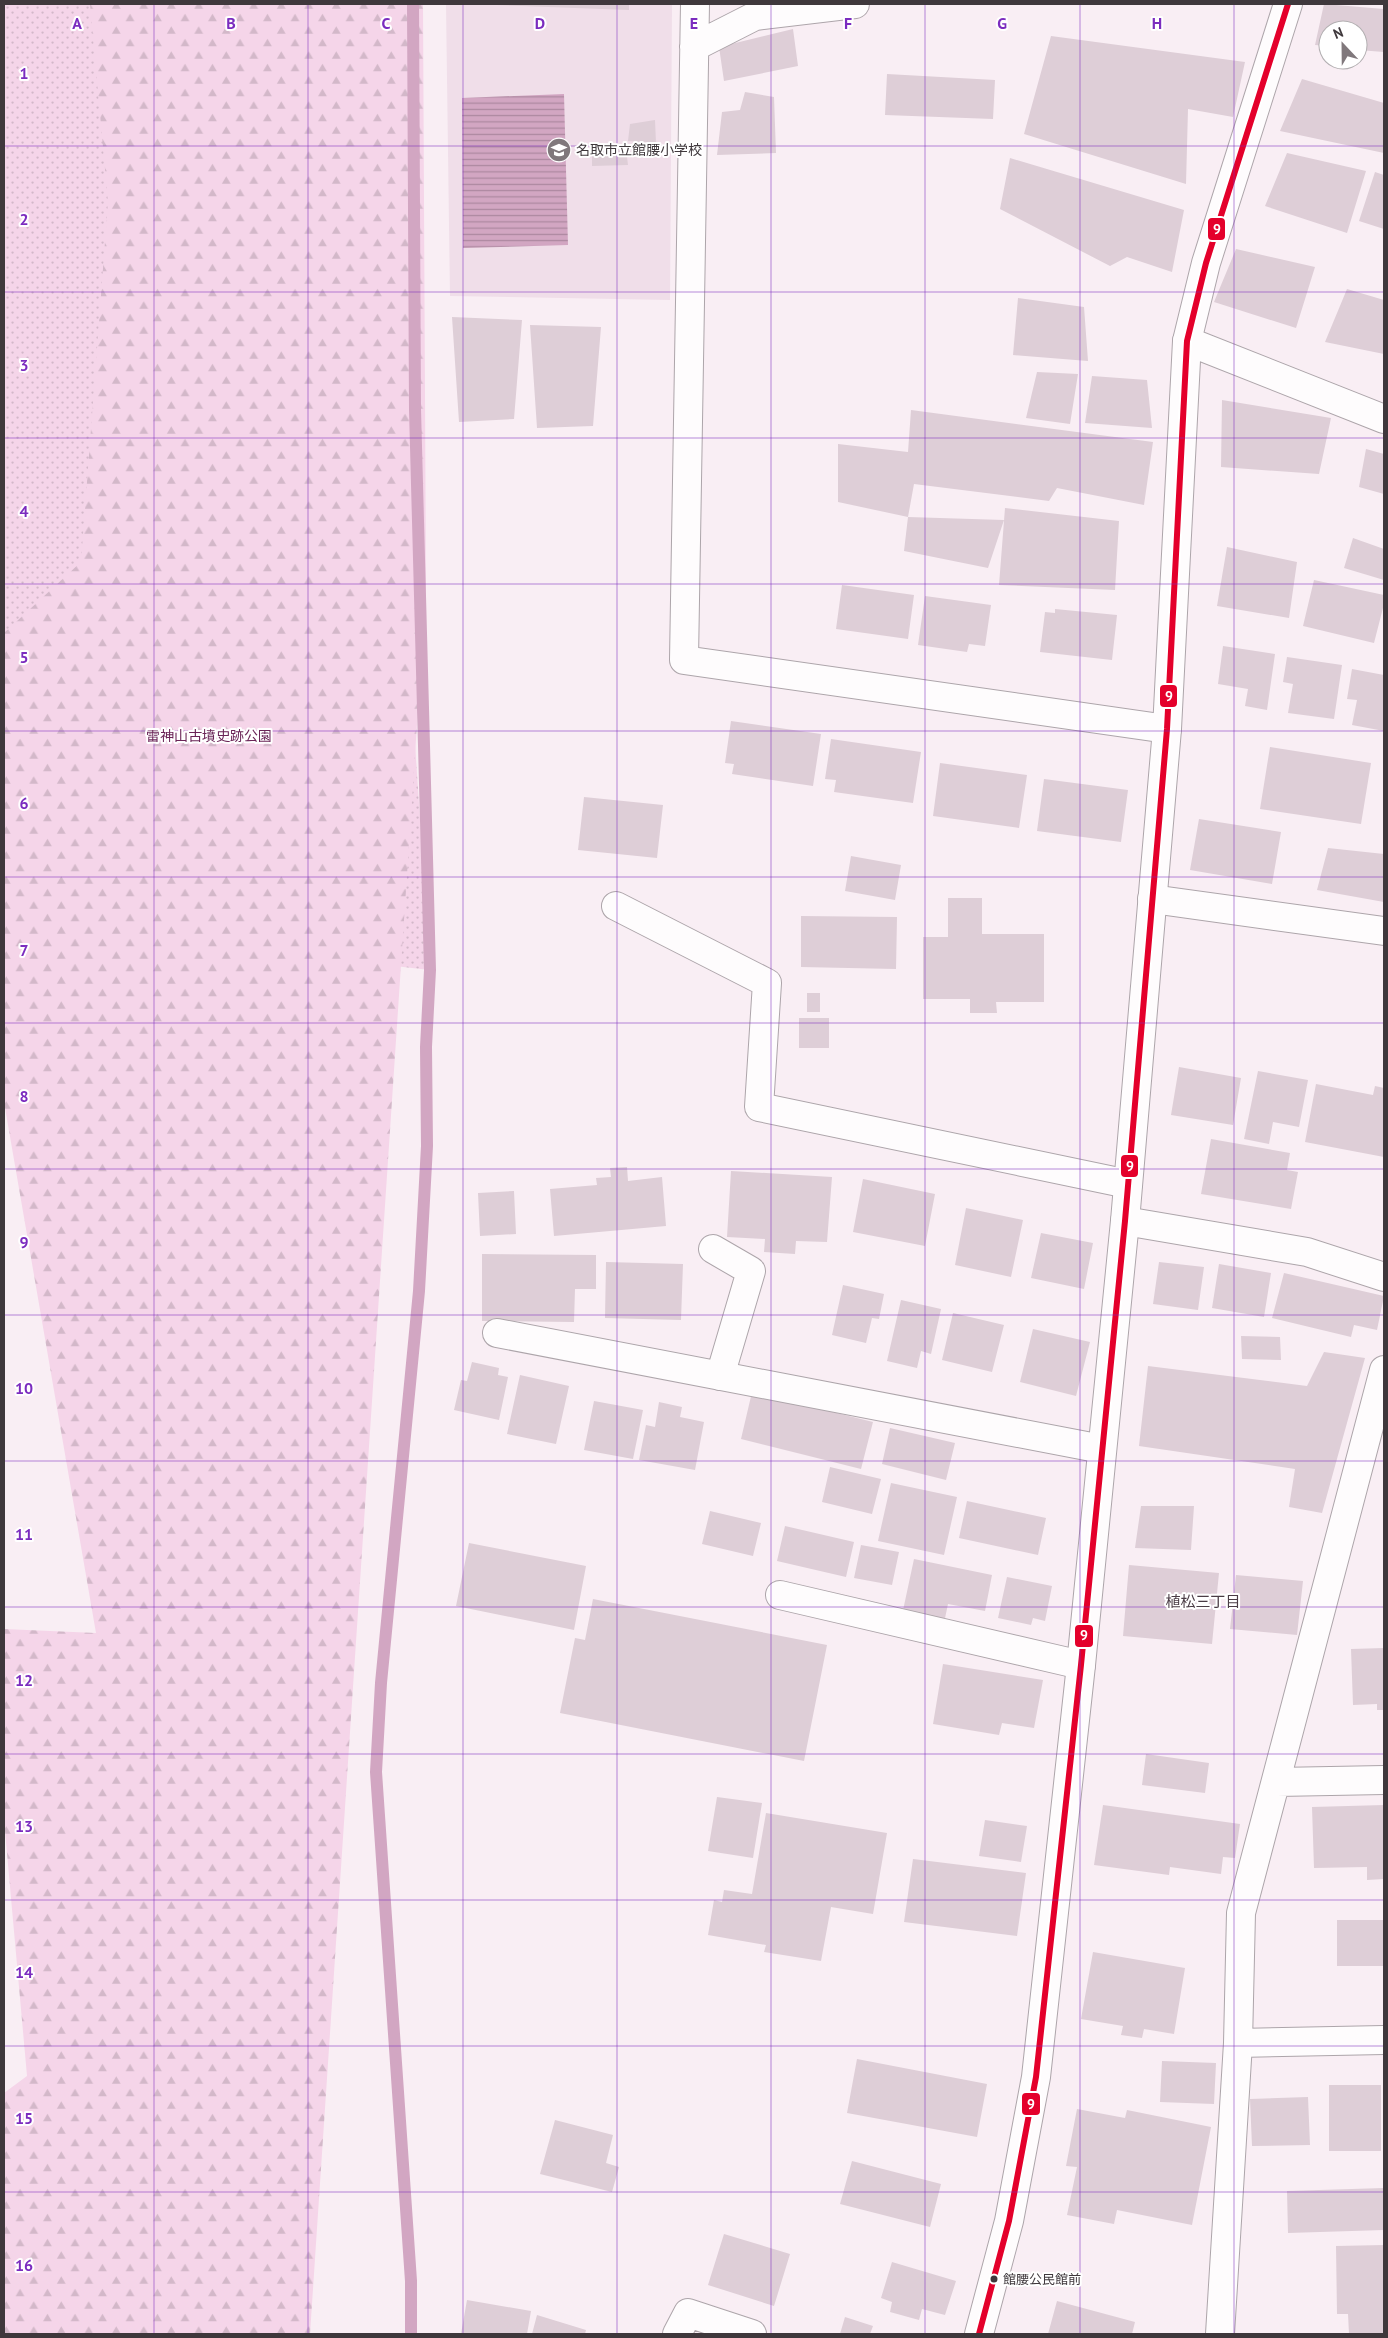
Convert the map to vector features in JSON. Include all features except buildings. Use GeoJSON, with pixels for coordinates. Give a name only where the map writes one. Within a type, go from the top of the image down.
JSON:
{"type":"FeatureCollection","features":[{"type":"Feature","properties":{"kind":"street"},"geometry":{"type":"LineString","coordinates":[[695,4],[684,660],[1166,730]]}},
{"type":"Feature","properties":{"kind":"street"},"geometry":{"type":"LineString","coordinates":[[694,47],[755,16],[855,4]]}},
{"type":"Feature","properties":{"kind":"street"},"geometry":{"type":"LineString","coordinates":[[979,2334],[1009,2221],[1036,2078],[1081,1665],[1126,1221],[1166,730],[1187,341],[1206,263],[1288,4]]}},
{"type":"Feature","properties":{"kind":"street"},"geometry":{"type":"LineString","coordinates":[[1187,341],[1384,420]]}},
{"type":"Feature","properties":{"kind":"street"},"geometry":{"type":"LineString","coordinates":[[1152,899],[1384,931]]}},
{"type":"Feature","properties":{"kind":"street"},"geometry":{"type":"LineString","coordinates":[[616,906],[767,983],[759,1107],[1128,1184]]}},
{"type":"Feature","properties":{"kind":"street"},"geometry":{"type":"LineString","coordinates":[[1126,1221],[1307,1252],[1384,1277]]}},
{"type":"Feature","properties":{"kind":"street"},"geometry":{"type":"LineString","coordinates":[[713,1249],[751,1270],[720,1376]]}},
{"type":"Feature","properties":{"kind":"street"},"geometry":{"type":"LineString","coordinates":[[497,1333],[1102,1449]]}},
{"type":"Feature","properties":{"kind":"street"},"geometry":{"type":"LineString","coordinates":[[1220,2334],[1238,2043],[1241,1913],[1384,1370]]}},
{"type":"Feature","properties":{"kind":"street"},"geometry":{"type":"LineString","coordinates":[[780,1595],[1081,1665]]}},
{"type":"Feature","properties":{"kind":"street"},"geometry":{"type":"LineString","coordinates":[[1277,1782],[1384,1780]]}},
{"type":"Feature","properties":{"kind":"street"},"geometry":{"type":"LineString","coordinates":[[1238,2043],[1384,2040]]}},
{"type":"Feature","properties":{"kind":"street"},"geometry":{"type":"LineString","coordinates":[[677,2334],[688,2312],[752,2334]]}},
{"type":"Feature","properties":{"kind":"shaded area","name":"名取市立館腰小学校"},"geometry":{"type":"Polygon","coordinates":[[[446,4],[672,4],[670,300],[450,296],[446,4]]]}},
{"type":"Feature","properties":{"kind":"shaded area"},"geometry":{"type":"Polygon","coordinates":[[[564,94],[568,245],[463,248],[462,98],[564,94]]]}},
{"type":"Feature","properties":{"kind":"green space","name":"雷神山古墳史跡公園"},"geometry":{"type":"Polygon","coordinates":[[[4,4],[366,4],[430,970],[4,922],[4,4]]]}},
{"type":"Feature","properties":{"kind":"green space"},"geometry":{"type":"Polygon","coordinates":[[[90,4],[423,4],[426,589],[310,2334],[4,2334],[4,2093],[27,2076],[4,1820],[4,1629],[96,1633],[4,1102],[4,633],[81,562],[108,202],[90,4]]]}},
{"type":"Feature","properties":{"kind":"waterway"},"geometry":{"type":"LineString","coordinates":[[411,2334],[411,2281],[376,1772],[381,1683],[419,1291],[427,1146],[426,1047],[430,970],[415,409],[413,4]]}},
{"type":"Feature","properties":{"kind":"transit line","name":"9"},"geometry":{"type":"LineString","coordinates":[[979,2334],[1009,2221],[1036,2077],[1081,1665],[1125,1221],[1167,729],[1187,341],[1206,263],[1288,4]]}},
{"type":"Feature","properties":{"kind":"place","name":"名取市立館腰小学校"},"geometry":{"type":"Point","coordinates":[559,150]}},
{"type":"Feature","properties":{"kind":"place","name":"館腰公民館前"},"geometry":{"type":"Point","coordinates":[994,2279]}},
{"type":"Feature","properties":{"kind":"district","name":"植松三丁目"},"geometry":{"type":"Point","coordinates":[1203,1602]}}]}
